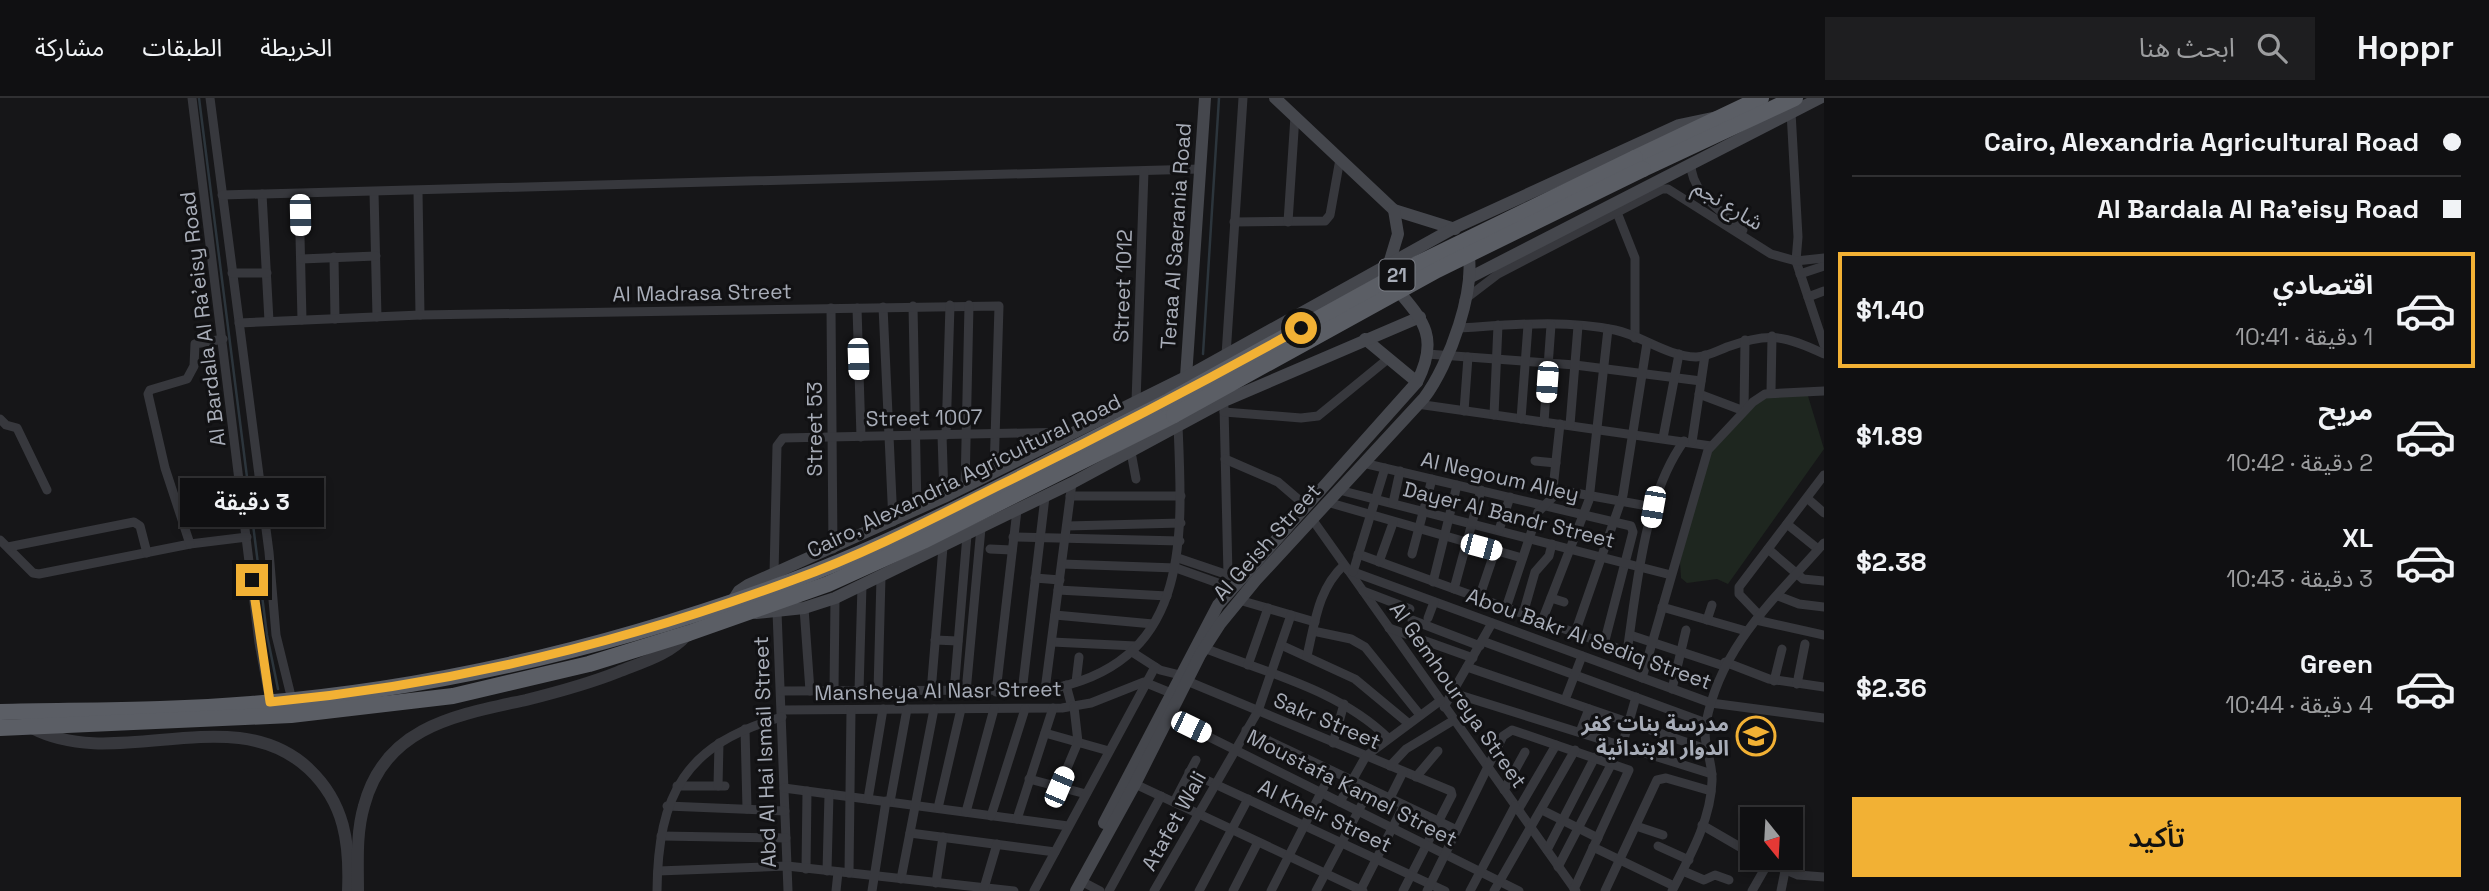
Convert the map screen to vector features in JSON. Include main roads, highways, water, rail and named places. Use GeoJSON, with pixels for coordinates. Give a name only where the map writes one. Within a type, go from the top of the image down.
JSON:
{"type":"FeatureCollection","features":[{"type":"Feature","properties":{"kind":"highway","name":"Cairo, Alexandria Agricultural Road"},"geometry":{"type":"LineString","coordinates":[[1639,163],[1760,98]]}},
{"type":"Feature","properties":{"kind":"highway","name":"Cairo, Alexandria Agricultural Road"},"geometry":{"type":"LineString","coordinates":[[0,727],[251,719],[453,696],[578,667],[748,613],[870,565],[1172,414],[1408,269],[1639,163],[1793,105]]}},
{"type":"Feature","properties":{"kind":"highway","name":"Cairo, Alexandria Agricultural Road"},"geometry":{"type":"LineString","coordinates":[[0,712],[292,700],[451,678],[528,663],[732,602],[884,542],[1172,414]]}},
{"type":"Feature","properties":{"kind":"main road","name":"Teraa Al Saerania Road"},"geometry":{"type":"LineString","coordinates":[[1186,377],[1205,98]]}},
{"type":"Feature","properties":{"kind":"main road"},"geometry":{"type":"LineString","coordinates":[[1275,98],[1394,210],[1454,228]]}},
{"type":"Feature","properties":{"kind":"main road"},"geometry":{"type":"LineString","coordinates":[[1469,278],[1691,163],[1793,105],[1820,98]]}},
{"type":"Feature","properties":{"kind":"main road"},"geometry":{"type":"LineString","coordinates":[[732,602],[743,587],[893,522],[1186,377],[1454,228],[1679,124],[1721,117]]}},
{"type":"Feature","properties":{"kind":"main road"},"geometry":{"type":"LineString","coordinates":[[1388,264],[1398,234],[1394,210]]}},
{"type":"Feature","properties":{"kind":"main road","name":"Al Geish Street"},"geometry":{"type":"LineString","coordinates":[[1183,678],[1238,600],[1432,387],[1450,356],[1459,328],[1469,278],[1467,247],[1454,228]]}},
{"type":"Feature","properties":{"kind":"main road","name":"Al Geish Street"},"geometry":{"type":"LineString","coordinates":[[1066,891],[1175,695],[1209,619],[1233,581],[1306,506],[1417,382],[1427,354],[1427,338],[1420,317],[1393,284],[1388,264]]}},
{"type":"Feature","properties":{"kind":"main road"},"geometry":{"type":"LineString","coordinates":[[748,613],[804,608],[881,577],[1045,496],[1071,489],[1131,452],[1172,414],[1224,407],[1365,339],[1420,317]]}},
{"type":"Feature","properties":{"kind":"main road"},"geometry":{"type":"LineString","coordinates":[[1365,339],[1417,382]]}},
{"type":"Feature","properties":{"kind":"main road","name":"Al Geish Street"},"geometry":{"type":"LineString","coordinates":[[1079,886],[1169,717],[1175,695]]}},
{"type":"Feature","properties":{"kind":"waterway"},"geometry":{"type":"LineString","coordinates":[[199,98],[267,635],[278,689]]}},
{"type":"Feature","properties":{"kind":"waterway"},"geometry":{"type":"LineString","coordinates":[[1203,354],[1219,98]]}},
{"type":"Feature","properties":{"kind":"place","name":"مدرسة بنات كفر الدوار الابتدائية"},"geometry":{"type":"Point","coordinates":[1756,736]}}]}
